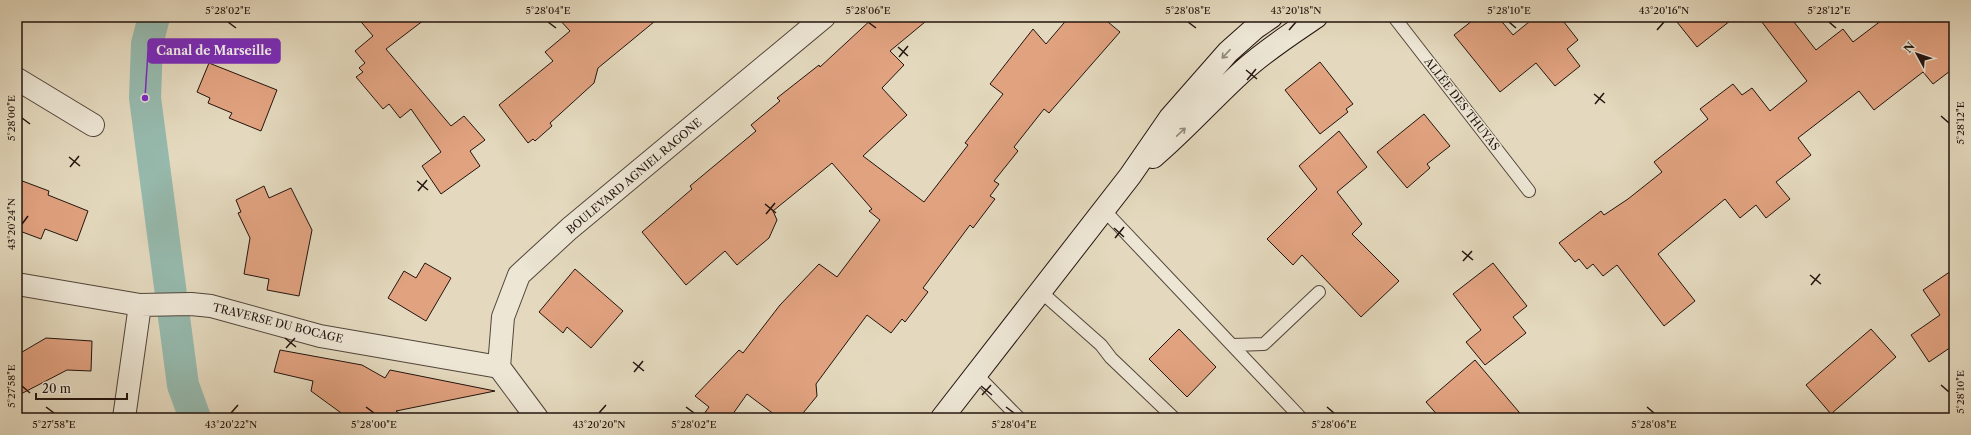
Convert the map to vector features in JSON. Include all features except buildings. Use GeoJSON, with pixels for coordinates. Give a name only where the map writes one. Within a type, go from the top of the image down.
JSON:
{"type":"FeatureCollection","features":[{"type":"Feature","properties":{"kind":"street","name":"BOULEVARD AGNIEL RAGONE"},"geometry":{"type":"LineString","coordinates":[[499,367],[503,317],[519,275],[569,229],[824,17]]}},
{"type":"Feature","properties":{"kind":"street"},"geometry":{"type":"LineString","coordinates":[[942,418],[1130,176],[1170,118],[1223,58],[1255,28],[1271,17]]}},
{"type":"Feature","properties":{"kind":"street"},"geometry":{"type":"LineString","coordinates":[[1130,176],[1180,134],[1244,70],[1270,48],[1316,17]]}},
{"type":"Feature","properties":{"kind":"street"},"geometry":{"type":"LineString","coordinates":[[17,79],[93,125]]}},
{"type":"Feature","properties":{"kind":"street","name":"TRAVERSE DU BOCAGE"},"geometry":{"type":"LineString","coordinates":[[17,284],[149,305],[191,304],[211,306],[320,336],[499,367]]}},
{"type":"Feature","properties":{"kind":"street"},"geometry":{"type":"LineString","coordinates":[[124,418],[149,305]]}},
{"type":"Feature","properties":{"kind":"street"},"geometry":{"type":"LineString","coordinates":[[499,367],[537,418]]}},
{"type":"Feature","properties":{"kind":"lane","name":"ALLÉE DES THUYAS"},"geometry":{"type":"LineString","coordinates":[[1394,17],[1529,190]]}},
{"type":"Feature","properties":{"kind":"lane"},"geometry":{"type":"LineString","coordinates":[[1104,210],[1301,418]]}},
{"type":"Feature","properties":{"kind":"lane"},"geometry":{"type":"LineString","coordinates":[[1040,290],[1101,345],[1111,358],[1174,418]]}},
{"type":"Feature","properties":{"kind":"lane"},"geometry":{"type":"LineString","coordinates":[[1233,345],[1264,344],[1319,292]]}},
{"type":"Feature","properties":{"kind":"lane"},"geometry":{"type":"LineString","coordinates":[[976,374],[1019,418]]}},
{"type":"Feature","properties":{"kind":"waterway"},"geometry":{"type":"LineString","coordinates":[[154,17],[147,44],[145,98],[183,385],[195,418]]}},
{"type":"Feature","properties":{"kind":"place","name":"Canal de Marseille"},"geometry":{"type":"Point","coordinates":[145,98]}}]}
